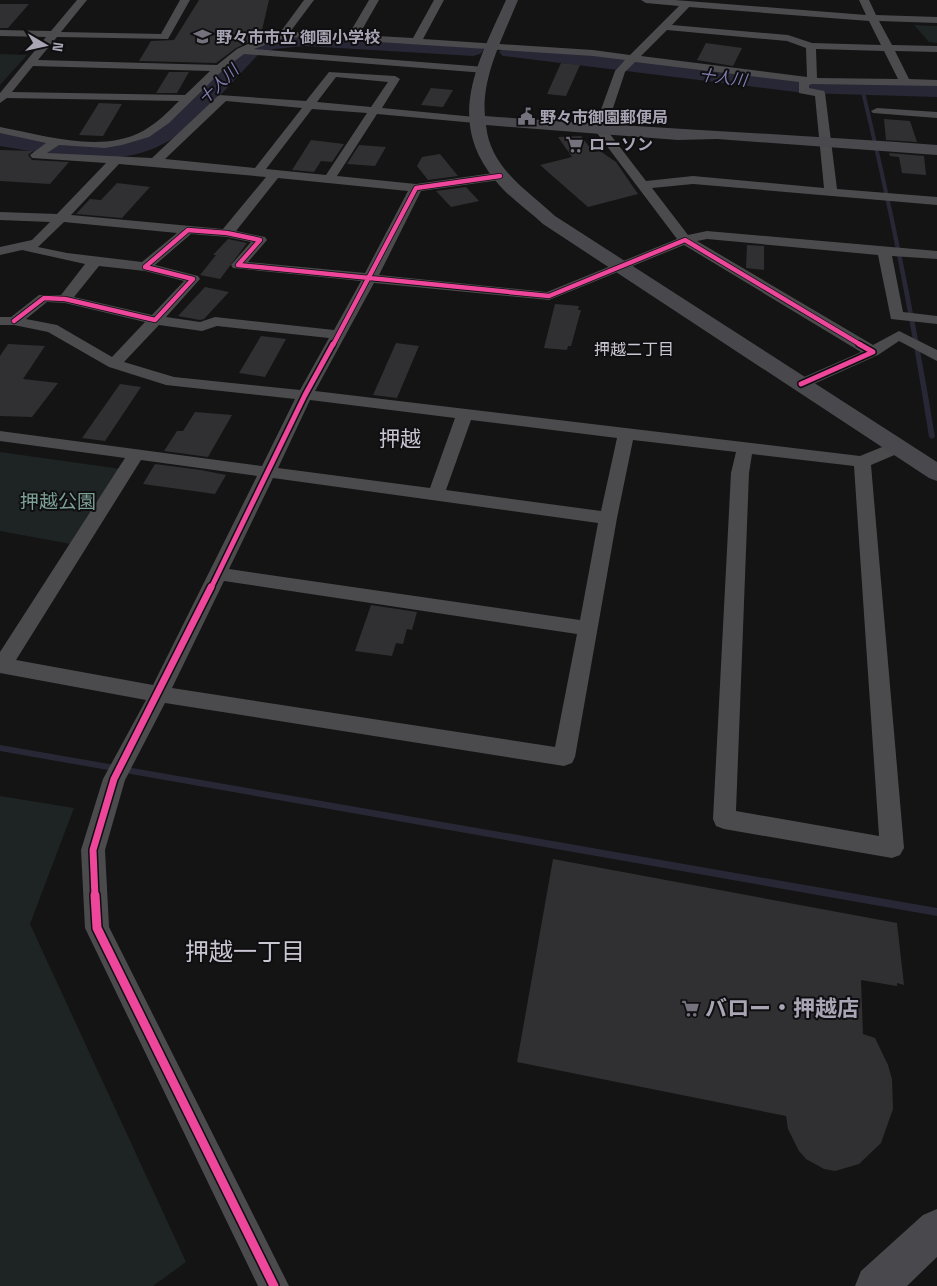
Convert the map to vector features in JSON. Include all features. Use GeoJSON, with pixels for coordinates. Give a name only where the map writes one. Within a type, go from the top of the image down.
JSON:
{"type":"FeatureCollection","features":[{"type":"Feature","properties":{"kind":"street"},"geometry":{"type":"LineString","coordinates":[[2,97],[82,0]]}},
{"type":"Feature","properties":{"kind":"street"},"geometry":{"type":"LineString","coordinates":[[0,33],[164,37],[185,0]]}},
{"type":"Feature","properties":{"kind":"street"},"geometry":{"type":"LineString","coordinates":[[283,35],[309,0]]}},
{"type":"Feature","properties":{"kind":"street"},"geometry":{"type":"LineString","coordinates":[[353,36],[374,0]]}},
{"type":"Feature","properties":{"kind":"street"},"geometry":{"type":"LineString","coordinates":[[418,40],[439,0]]}},
{"type":"Feature","properties":{"kind":"street"},"geometry":{"type":"LineString","coordinates":[[512,0],[493,44],[476,96],[475,120],[480,146],[500,176],[549,220],[623,266],[937,473]]}},
{"type":"Feature","properties":{"kind":"street"},"geometry":{"type":"LineString","coordinates":[[646,0],[873,18],[937,20]]}},
{"type":"Feature","properties":{"kind":"street"},"geometry":{"type":"LineString","coordinates":[[864,0],[904,82]]}},
{"type":"Feature","properties":{"kind":"street"},"geometry":{"type":"LineString","coordinates":[[600,129],[620,71],[688,4]]}},
{"type":"Feature","properties":{"kind":"street"},"geometry":{"type":"LineString","coordinates":[[666,27],[788,38],[811,46],[937,49]]}},
{"type":"Feature","properties":{"kind":"street"},"geometry":{"type":"LineString","coordinates":[[0,130],[56,142],[108,144],[138,138],[156,129],[220,68],[251,44],[283,35],[353,36],[493,44],[806,84],[937,83]]}},
{"type":"Feature","properties":{"kind":"street"},"geometry":{"type":"LineString","coordinates":[[811,46],[806,84],[803,91],[820,94],[831,192]]}},
{"type":"Feature","properties":{"kind":"street"},"geometry":{"type":"LineString","coordinates":[[244,51],[485,70]]}},
{"type":"Feature","properties":{"kind":"street"},"geometry":{"type":"LineString","coordinates":[[30,63],[220,68]]}},
{"type":"Feature","properties":{"kind":"street"},"geometry":{"type":"LineString","coordinates":[[258,172],[333,74],[394,79],[329,180]]}},
{"type":"Feature","properties":{"kind":"street"},"geometry":{"type":"LineString","coordinates":[[156,162],[223,96],[475,120],[678,135],[717,134],[937,150]]}},
{"type":"Feature","properties":{"kind":"street"},"geometry":{"type":"LineString","coordinates":[[2,97],[189,98]]}},
{"type":"Feature","properties":{"kind":"street"},"geometry":{"type":"LineString","coordinates":[[877,111],[937,115]]}},
{"type":"Feature","properties":{"kind":"street"},"geometry":{"type":"LineString","coordinates":[[600,129],[685,240],[873,352]]}},
{"type":"Feature","properties":{"kind":"street"},"geometry":{"type":"LineString","coordinates":[[56,142],[36,155],[77,160],[117,159],[156,162],[416,188],[500,176]]}},
{"type":"Feature","properties":{"kind":"street"},"geometry":{"type":"LineString","coordinates":[[0,251],[37,243],[117,159]]}},
{"type":"Feature","properties":{"kind":"street"},"geometry":{"type":"LineString","coordinates":[[227,233],[274,174]]}},
{"type":"Feature","properties":{"kind":"street"},"geometry":{"type":"LineString","coordinates":[[642,186],[693,180],[937,201]]}},
{"type":"Feature","properties":{"kind":"street"},"geometry":{"type":"LineString","coordinates":[[274,1286],[96,928],[93,850],[120,769],[219,574],[267,472],[416,188]]}},
{"type":"Feature","properties":{"kind":"street"},"geometry":{"type":"LineString","coordinates":[[0,216],[62,218],[227,233],[260,240],[238,265],[549,296],[685,240],[707,235],[937,256]]}},
{"type":"Feature","properties":{"kind":"street"},"geometry":{"type":"LineString","coordinates":[[145,267],[188,230]]}},
{"type":"Feature","properties":{"kind":"street"},"geometry":{"type":"LineString","coordinates":[[23,246],[34,250],[95,261],[145,267],[193,279],[114,364]]}},
{"type":"Feature","properties":{"kind":"street"},"geometry":{"type":"LineString","coordinates":[[893,252],[905,317],[903,337]]}},
{"type":"Feature","properties":{"kind":"street"},"geometry":{"type":"LineString","coordinates":[[66,299],[95,261]]}},
{"type":"Feature","properties":{"kind":"street"},"geometry":{"type":"LineString","coordinates":[[7,321],[44,298],[66,299],[155,320],[202,327],[215,321],[338,334]]}},
{"type":"Feature","properties":{"kind":"street"},"geometry":{"type":"LineString","coordinates":[[905,317],[937,320]]}},
{"type":"Feature","properties":{"kind":"street"},"geometry":{"type":"LineString","coordinates":[[7,321],[52,328],[114,364],[172,382],[465,414],[862,462],[898,447]]}},
{"type":"Feature","properties":{"kind":"street"},"geometry":{"type":"LineString","coordinates":[[801,384],[903,337]]}},
{"type":"Feature","properties":{"kind":"street"},"geometry":{"type":"LineString","coordinates":[[903,337],[937,356]]}},
{"type":"Feature","properties":{"kind":"street"},"geometry":{"type":"LineString","coordinates":[[436,495],[465,414]]}},
{"type":"Feature","properties":{"kind":"street"},"geometry":{"type":"LineString","coordinates":[[136,454],[1,666],[159,694],[564,758],[608,518],[626,434]]}},
{"type":"Feature","properties":{"kind":"street"},"geometry":{"type":"LineString","coordinates":[[0,436],[608,518]]}},
{"type":"Feature","properties":{"kind":"street"},"geometry":{"type":"LineString","coordinates":[[745,449],[740,473],[724,819],[892,848],[862,462]]}},
{"type":"Feature","properties":{"kind":"street"},"geometry":{"type":"LineString","coordinates":[[219,574],[588,628]]}},
{"type":"Feature","properties":{"kind":"street"},"geometry":{"type":"LineString","coordinates":[[877,1286],[937,1229]]}},
{"type":"Feature","properties":{"kind":"green space"},"geometry":{"type":"Polygon","coordinates":[[[914,25],[937,26],[937,43],[929,42],[914,25]]]}},
{"type":"Feature","properties":{"kind":"green space"},"geometry":{"type":"Polygon","coordinates":[[[0,54],[27,55],[0,85],[0,54]]]}},
{"type":"Feature","properties":{"kind":"green space","name":"押越公園"},"geometry":{"type":"Polygon","coordinates":[[[0,452],[128,470],[76,545],[0,531],[0,452]]]}},
{"type":"Feature","properties":{"kind":"green space"},"geometry":{"type":"Polygon","coordinates":[[[0,796],[74,808],[30,924],[186,1262],[153,1286],[0,1286],[0,796]]]}},
{"type":"Feature","properties":{"kind":"building"},"geometry":{"type":"Polygon","coordinates":[[[199,0],[269,0],[262,30],[258,30],[253,40],[236,48],[216,63],[139,61],[151,41],[174,40],[199,0]]]}},
{"type":"Feature","properties":{"kind":"building"},"geometry":{"type":"Polygon","coordinates":[[[0,4],[29,4],[8,28],[0,28],[0,4]]]}},
{"type":"Feature","properties":{"kind":"building"},"geometry":{"type":"Polygon","coordinates":[[[706,43],[742,48],[733,66],[697,60],[706,43]]]}},
{"type":"Feature","properties":{"kind":"building"},"geometry":{"type":"Polygon","coordinates":[[[561,63],[580,65],[566,96],[547,94],[561,63]]]}},
{"type":"Feature","properties":{"kind":"building"},"geometry":{"type":"Polygon","coordinates":[[[169,72],[189,72],[177,93],[156,93],[169,72]]]}},
{"type":"Feature","properties":{"kind":"building"},"geometry":{"type":"Polygon","coordinates":[[[431,88],[453,90],[443,107],[421,105],[431,88]]]}},
{"type":"Feature","properties":{"kind":"building"},"geometry":{"type":"Polygon","coordinates":[[[99,103],[122,104],[103,136],[79,135],[99,103]]]}},
{"type":"Feature","properties":{"kind":"building"},"geometry":{"type":"Polygon","coordinates":[[[884,119],[910,121],[917,142],[886,140],[884,119]]]}},
{"type":"Feature","properties":{"kind":"building"},"geometry":{"type":"Polygon","coordinates":[[[581,136],[593,152],[600,151],[616,162],[638,194],[588,207],[540,165],[572,157],[558,137],[581,136]]]}},
{"type":"Feature","properties":{"kind":"building"},"geometry":{"type":"Polygon","coordinates":[[[311,140],[344,144],[332,162],[321,161],[314,172],[292,170],[311,140]]]}},
{"type":"Feature","properties":{"kind":"building"},"geometry":{"type":"Polygon","coordinates":[[[359,145],[386,147],[375,166],[347,164],[359,145]]]}},
{"type":"Feature","properties":{"kind":"building"},"geometry":{"type":"Polygon","coordinates":[[[0,150],[33,151],[28,155],[32,160],[69,162],[50,184],[0,181],[0,150]]]}},
{"type":"Feature","properties":{"kind":"building"},"geometry":{"type":"Polygon","coordinates":[[[889,153],[924,156],[926,175],[902,173],[899,157],[890,156],[889,153]]]}},
{"type":"Feature","properties":{"kind":"building"},"geometry":{"type":"Polygon","coordinates":[[[440,154],[458,176],[428,180],[417,166],[422,157],[440,154]]]}},
{"type":"Feature","properties":{"kind":"building"},"geometry":{"type":"Polygon","coordinates":[[[117,183],[150,187],[122,218],[76,214],[90,199],[101,200],[117,183]]]}},
{"type":"Feature","properties":{"kind":"building"},"geometry":{"type":"Polygon","coordinates":[[[466,187],[479,201],[451,207],[436,191],[466,187]]]}},
{"type":"Feature","properties":{"kind":"building"},"geometry":{"type":"Polygon","coordinates":[[[228,239],[247,243],[220,279],[200,275],[216,255],[213,255],[228,239]]]}},
{"type":"Feature","properties":{"kind":"building"},"geometry":{"type":"Polygon","coordinates":[[[747,245],[764,246],[764,270],[746,268],[747,245]]]}},
{"type":"Feature","properties":{"kind":"building"},"geometry":{"type":"Polygon","coordinates":[[[205,287],[229,292],[204,319],[178,316],[205,287]]]}},
{"type":"Feature","properties":{"kind":"building"},"geometry":{"type":"Polygon","coordinates":[[[555,304],[579,306],[578,310],[581,310],[571,346],[568,346],[567,350],[544,348],[555,304]]]}},
{"type":"Feature","properties":{"kind":"building"},"geometry":{"type":"Polygon","coordinates":[[[261,336],[286,339],[265,377],[239,373],[261,336]]]}},
{"type":"Feature","properties":{"kind":"building"},"geometry":{"type":"Polygon","coordinates":[[[396,343],[419,346],[397,398],[373,395],[396,343]]]}},
{"type":"Feature","properties":{"kind":"building"},"geometry":{"type":"Polygon","coordinates":[[[8,344],[45,346],[23,379],[58,383],[32,417],[0,416],[0,356],[8,344]]]}},
{"type":"Feature","properties":{"kind":"building"},"geometry":{"type":"Polygon","coordinates":[[[120,384],[141,387],[105,441],[82,438],[120,384]]]}},
{"type":"Feature","properties":{"kind":"building"},"geometry":{"type":"Polygon","coordinates":[[[195,412],[232,415],[208,457],[164,451],[177,431],[183,431],[195,412]]]}},
{"type":"Feature","properties":{"kind":"building"},"geometry":{"type":"Polygon","coordinates":[[[155,464],[226,475],[215,494],[143,484],[155,464]]]}},
{"type":"Feature","properties":{"kind":"building"},"geometry":{"type":"Polygon","coordinates":[[[371,605],[417,612],[412,630],[407,629],[403,644],[396,643],[392,656],[355,651],[371,605]]]}},
{"type":"Feature","properties":{"kind":"building","name":"バロー・押越店"},"geometry":{"type":"Polygon","coordinates":[[[553,859],[897,923],[904,985],[897,983],[897,986],[861,980],[863,1034],[875,1038],[888,1065],[892,1079],[893,1109],[881,1143],[859,1164],[835,1171],[824,1169],[806,1159],[799,1151],[788,1129],[786,1116],[517,1062],[553,859]]]}},
{"type":"Feature","properties":{"kind":"waterway","name":"十人川"},"geometry":{"type":"LineString","coordinates":[[0,139],[89,152],[108,152],[150,142],[172,128],[251,51],[270,43],[305,40],[473,50]]}},
{"type":"Feature","properties":{"kind":"waterway","name":"十人川"},"geometry":{"type":"LineString","coordinates":[[510,52],[589,59],[804,86],[937,90]]}},
{"type":"Feature","properties":{"kind":"waterway"},"geometry":{"type":"LineString","coordinates":[[862,88],[901,262],[918,349],[932,437]]}},
{"type":"Feature","properties":{"kind":"waterway"},"geometry":{"type":"LineString","coordinates":[[0,748],[937,912]]}},
{"type":"Feature","properties":{"kind":"cycle path"},"geometry":{"type":"LineString","coordinates":[[274,1286],[97,928],[93,850],[114,779],[159,694],[305,395],[370,278],[416,188],[500,176]]}},
{"type":"Feature","properties":{"kind":"cycle path"},"geometry":{"type":"LineString","coordinates":[[14,321],[44,298],[65,299],[155,320],[193,279],[145,267],[188,230],[227,233],[260,240],[238,265],[549,296],[685,240],[873,352],[801,384]]}},
{"type":"Feature","properties":{"kind":"place","name":"野々市市立 御園小学校"},"geometry":{"type":"Point","coordinates":[202,37]}},
{"type":"Feature","properties":{"kind":"place","name":"野々市御園郵便局"},"geometry":{"type":"Point","coordinates":[526,117]}},
{"type":"Feature","properties":{"kind":"place","name":"ローソン"},"geometry":{"type":"Point","coordinates":[575,144]}},
{"type":"Feature","properties":{"kind":"place","name":"バロー・押越店"},"geometry":{"type":"Point","coordinates":[691,1008]}},
{"type":"Feature","properties":{"kind":"district","name":"押越二丁目"},"geometry":{"type":"Point","coordinates":[634,349]}},
{"type":"Feature","properties":{"kind":"district","name":"押越"},"geometry":{"type":"Point","coordinates":[400,439]}},
{"type":"Feature","properties":{"kind":"district","name":"押越一丁目"},"geometry":{"type":"Point","coordinates":[245,952]}}]}
